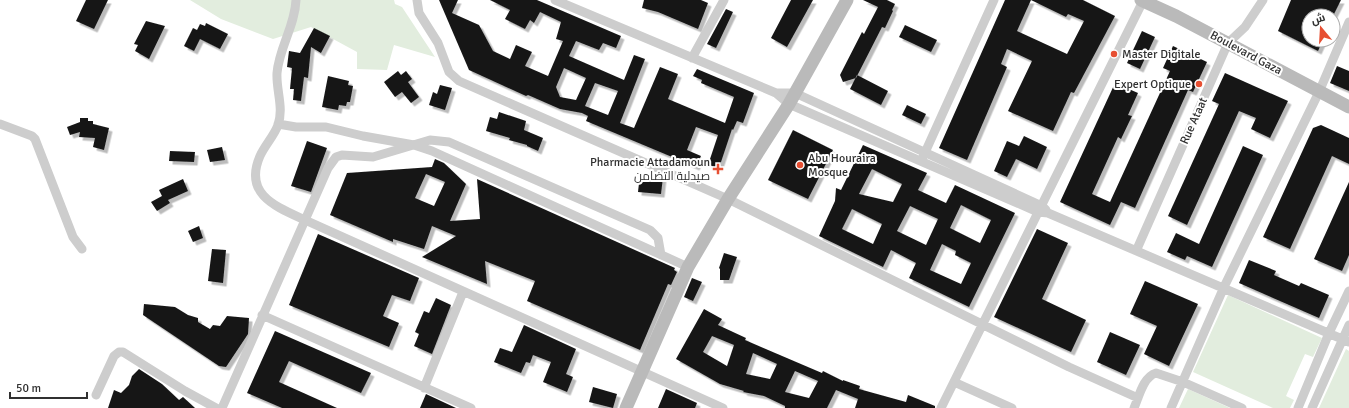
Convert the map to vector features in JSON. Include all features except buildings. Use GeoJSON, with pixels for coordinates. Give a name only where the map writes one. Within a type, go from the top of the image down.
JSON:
{"type":"FeatureCollection","features":[{"type":"Feature","properties":{"kind":"street"},"geometry":{"type":"LineString","coordinates":[[296,0],[293,20],[281,53],[277,73],[280,104],[278,124],[260,156],[257,165],[258,189],[263,196],[279,208],[305,220],[723,408]]}},
{"type":"Feature","properties":{"kind":"street"},"geometry":{"type":"LineString","coordinates":[[417,0],[419,12],[438,43],[449,72],[454,78],[478,90],[728,199],[1069,368],[1138,398]]}},
{"type":"Feature","properties":{"kind":"street"},"geometry":{"type":"LineString","coordinates":[[555,0],[776,93],[925,152],[1043,210]]}},
{"type":"Feature","properties":{"kind":"street"},"geometry":{"type":"LineString","coordinates":[[692,58],[724,0]]}},
{"type":"Feature","properties":{"kind":"street"},"geometry":{"type":"LineString","coordinates":[[626,408],[688,267],[728,199],[792,99],[847,0]]}},
{"type":"Feature","properties":{"kind":"street"},"geometry":{"type":"LineString","coordinates":[[920,162],[994,0]]}},
{"type":"Feature","properties":{"kind":"street"},"geometry":{"type":"LineString","coordinates":[[940,408],[982,324],[1043,210],[1142,0]]}},
{"type":"Feature","properties":{"kind":"street","name":"Boulevard Gaza"},"geometry":{"type":"LineString","coordinates":[[1142,0],[1228,43],[1349,107]]}},
{"type":"Feature","properties":{"kind":"street","name":"Rue Ataat"},"geometry":{"type":"LineString","coordinates":[[1137,249],[1228,43],[1245,27],[1263,0]]}},
{"type":"Feature","properties":{"kind":"street"},"geometry":{"type":"LineString","coordinates":[[1171,408],[1224,287],[1319,92],[1349,22]]}},
{"type":"Feature","properties":{"kind":"street"},"geometry":{"type":"LineString","coordinates":[[792,99],[920,162],[1043,210],[1137,249],[1346,340]]}},
{"type":"Feature","properties":{"kind":"street"},"geometry":{"type":"LineString","coordinates":[[0,124],[32,136],[35,139],[73,237],[82,249]]}},
{"type":"Feature","properties":{"kind":"street"},"geometry":{"type":"LineString","coordinates":[[278,124],[296,127],[326,127],[432,150],[688,267]]}},
{"type":"Feature","properties":{"kind":"street"},"geometry":{"type":"LineString","coordinates":[[222,408],[328,168],[336,158],[348,155],[373,157],[436,140],[449,142],[650,230],[658,238],[661,255]]}},
{"type":"Feature","properties":{"kind":"street"},"geometry":{"type":"LineString","coordinates":[[1298,408],[1329,333],[1349,291]]}},
{"type":"Feature","properties":{"kind":"street"},"geometry":{"type":"LineString","coordinates":[[424,388],[463,292]]}},
{"type":"Feature","properties":{"kind":"street"},"geometry":{"type":"LineString","coordinates":[[262,315],[471,408]]}},
{"type":"Feature","properties":{"kind":"street"},"geometry":{"type":"LineString","coordinates":[[1312,408],[1346,340],[1349,325]]}},
{"type":"Feature","properties":{"kind":"street"},"geometry":{"type":"LineString","coordinates":[[96,395],[114,356],[119,352],[123,352],[185,391],[216,408]]}},
{"type":"Feature","properties":{"kind":"street"},"geometry":{"type":"LineString","coordinates":[[1134,408],[1146,381],[1153,374],[1160,373],[1242,408]]}},
{"type":"Feature","properties":{"kind":"street"},"geometry":{"type":"LineString","coordinates":[[954,382],[1012,408]]}},
{"type":"Feature","properties":{"kind":"green space"},"geometry":{"type":"Polygon","coordinates":[[[190,0],[394,0],[395,4],[402,7],[435,57],[394,45],[387,70],[357,69],[357,52],[311,27],[273,39],[221,19],[190,0]]]}},
{"type":"Feature","properties":{"kind":"green space"},"geometry":{"type":"Polygon","coordinates":[[[1228,295],[1322,338],[1313,357],[1305,354],[1286,396],[1294,400],[1290,408],[1273,408],[1193,372],[1228,295]]]}},
{"type":"Feature","properties":{"kind":"green space"},"geometry":{"type":"Polygon","coordinates":[[[1346,349],[1349,351],[1349,408],[1319,408],[1346,349]]]}},
{"type":"Feature","properties":{"kind":"green space"},"geometry":{"type":"Polygon","coordinates":[[[1188,389],[1230,408],[1179,408],[1188,389]]]}},
{"type":"Feature","properties":{"kind":"place","name":"Master Digitale"},"geometry":{"type":"Point","coordinates":[1114,54]}},
{"type":"Feature","properties":{"kind":"place","name":"Expert Optique"},"geometry":{"type":"Point","coordinates":[1199,84]}},
{"type":"Feature","properties":{"kind":"place","name":"Abu Houraira Mosque"},"geometry":{"type":"Point","coordinates":[800,165]}},
{"type":"Feature","properties":{"kind":"place","name":"Pharmacie Attadamoun صيدلية التضامن"},"geometry":{"type":"Point","coordinates":[718,169]}}]}
